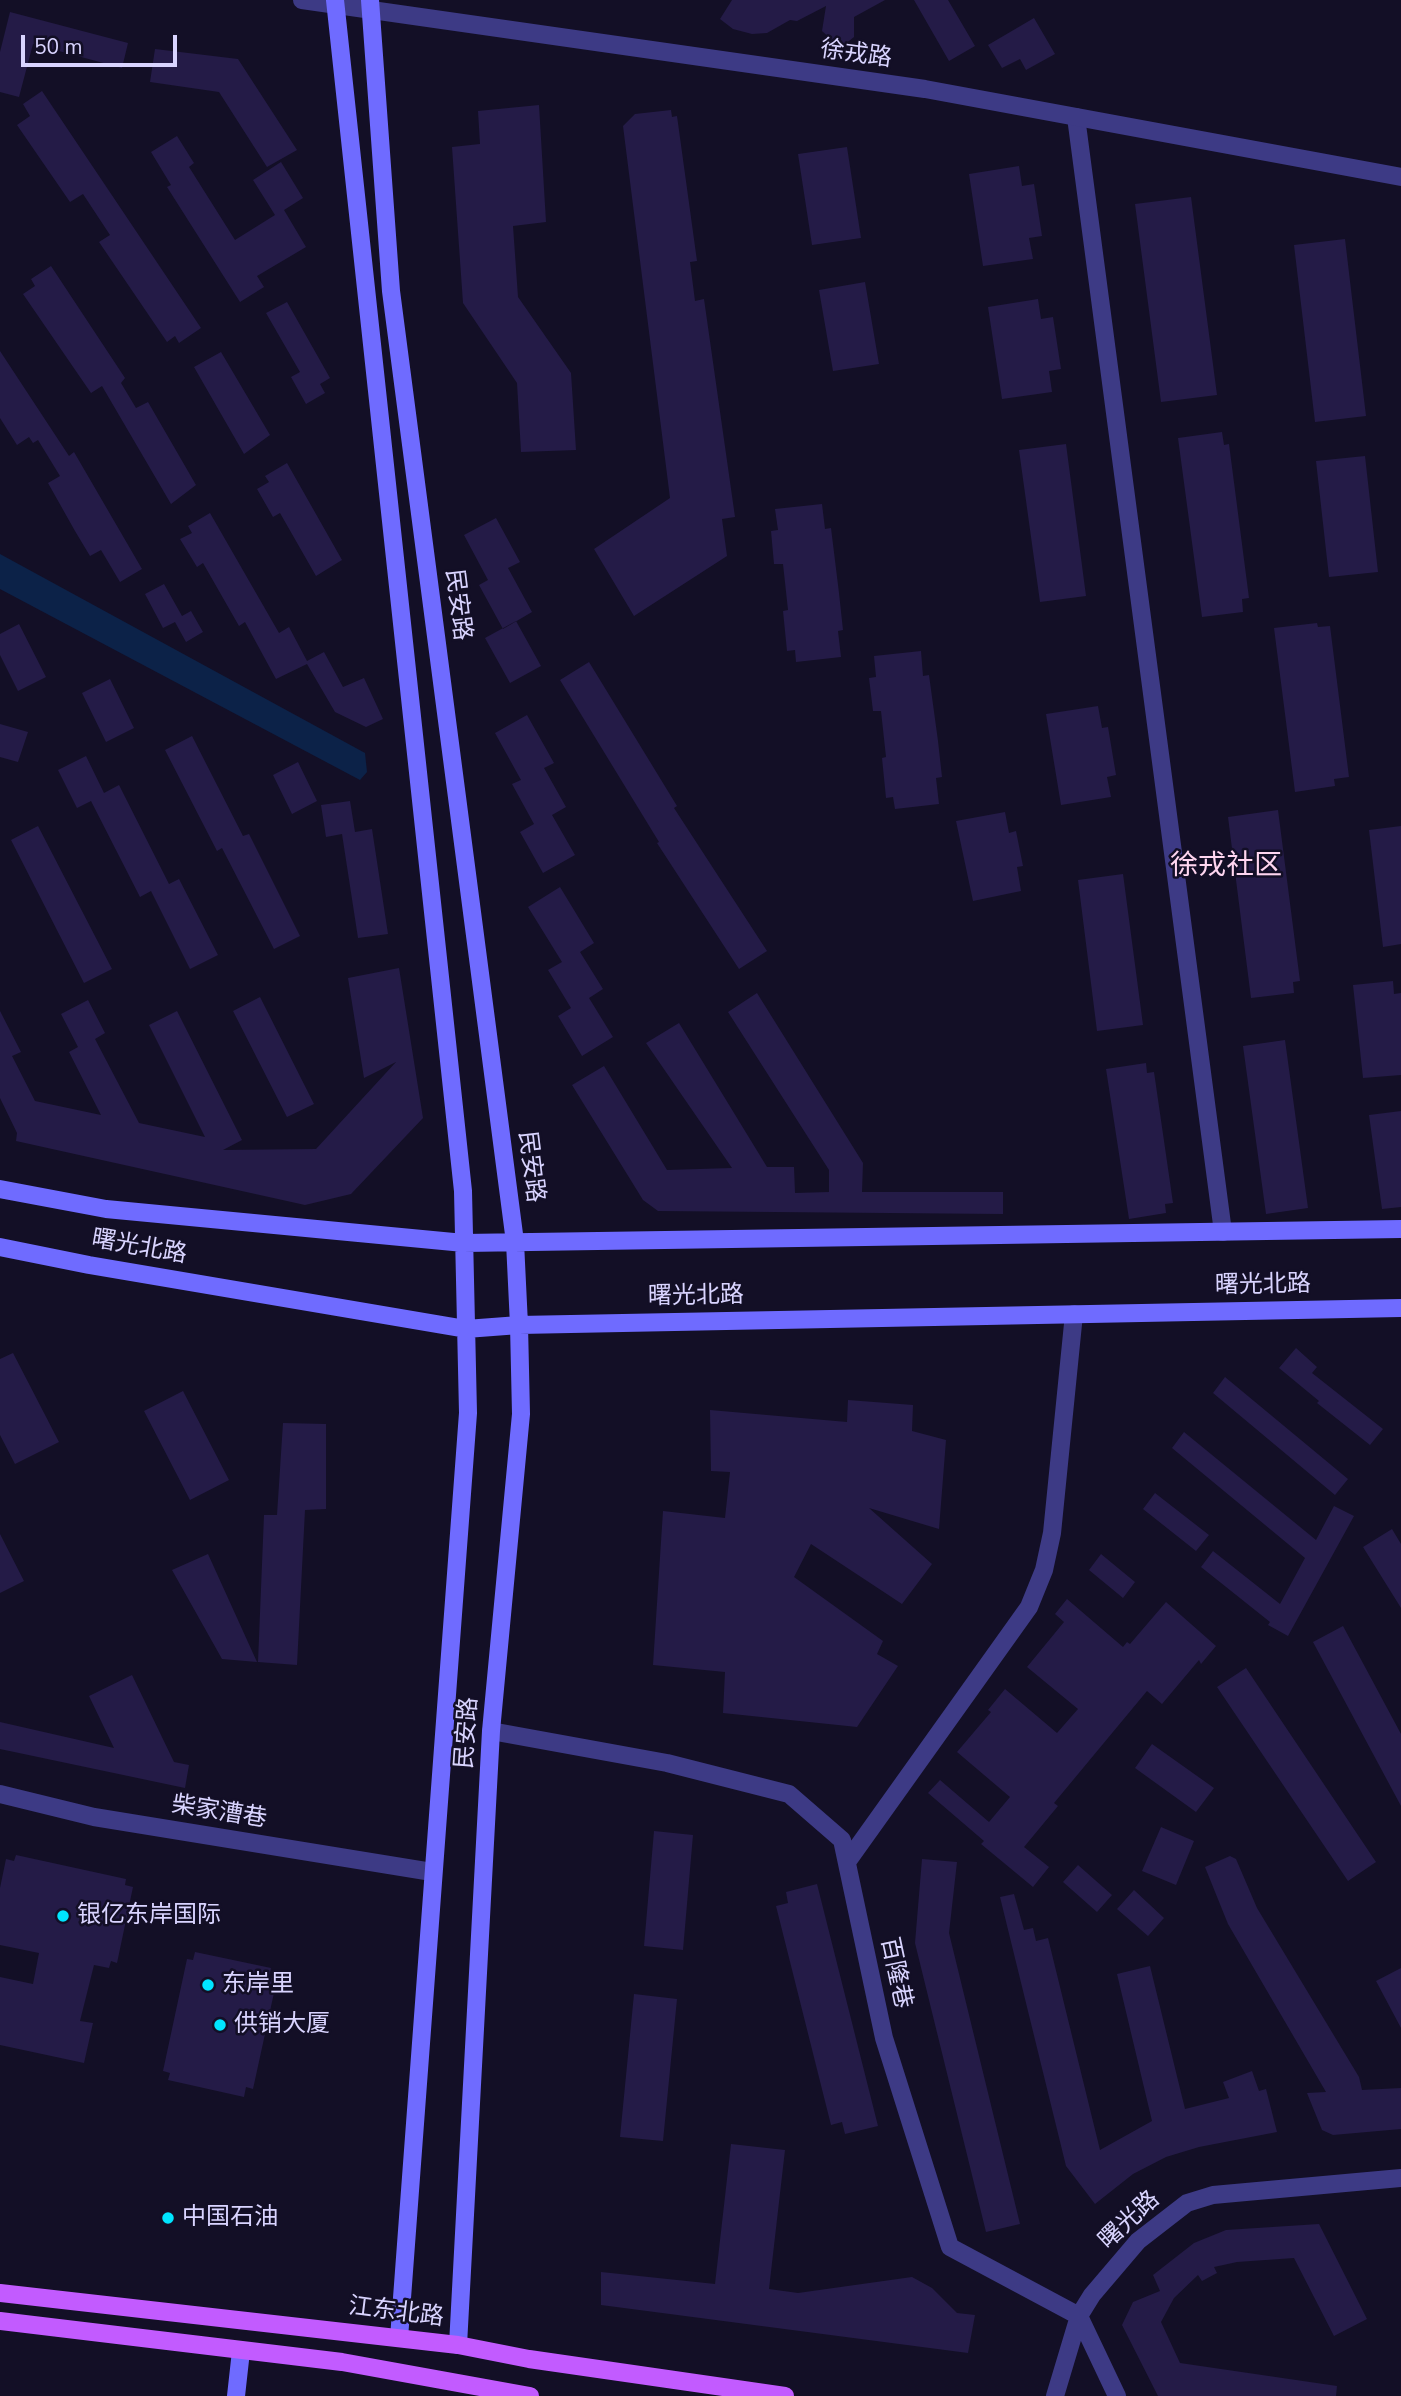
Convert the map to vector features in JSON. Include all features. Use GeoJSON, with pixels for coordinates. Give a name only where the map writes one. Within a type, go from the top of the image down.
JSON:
{"type":"FeatureCollection","features":[{"type":"Feature","properties":{"kind":"main road","name":"民安路"},"geometry":{"type":"LineString","coordinates":[[335,2],[463,1191],[468,1413],[398,2338]]}},
{"type":"Feature","properties":{"kind":"main road","name":"民安路"},"geometry":{"type":"LineString","coordinates":[[370,4],[391,291],[515,1242],[519,1325],[521,1414],[491,1731],[457,2345]]}},
{"type":"Feature","properties":{"kind":"main road","name":"曙光北路"},"geometry":{"type":"LineString","coordinates":[[0,1189],[106,1209],[464,1244],[1401,1229]]}},
{"type":"Feature","properties":{"kind":"main road","name":"曙光北路"},"geometry":{"type":"LineString","coordinates":[[0,1247],[89,1265],[466,1329],[519,1325],[1401,1308]]}},
{"type":"Feature","properties":{"kind":"main road","name":"江东北路"},"geometry":{"type":"LineString","coordinates":[[0,2293],[457,2345],[529,2359],[785,2396]]}},
{"type":"Feature","properties":{"kind":"main road"},"geometry":{"type":"LineString","coordinates":[[0,2321],[342,2362],[530,2396]]}},
{"type":"Feature","properties":{"kind":"main road"},"geometry":{"type":"LineString","coordinates":[[236,2396],[241,2351]]}},
{"type":"Feature","properties":{"kind":"street","name":"徐戎路"},"geometry":{"type":"LineString","coordinates":[[302,0],[370,4],[911,87],[1401,177]]}},
{"type":"Feature","properties":{"kind":"street"},"geometry":{"type":"LineString","coordinates":[[1076,117],[1223,1232]]}},
{"type":"Feature","properties":{"kind":"street"},"geometry":{"type":"LineString","coordinates":[[847,1862],[1029,1607],[1044,1570],[1052,1533],[1074,1314]]}},
{"type":"Feature","properties":{"kind":"street","name":"百隆巷"},"geometry":{"type":"LineString","coordinates":[[491,1731],[667,1763],[789,1794],[842,1840],[884,2038],[950,2247],[1079,2316]]}},
{"type":"Feature","properties":{"kind":"street","name":"柴家漕巷"},"geometry":{"type":"LineString","coordinates":[[0,1794],[93,1817],[432,1872]]}},
{"type":"Feature","properties":{"kind":"street","name":"曙光路"},"geometry":{"type":"LineString","coordinates":[[1055,2396],[1079,2316],[1129,2251],[1163,2219],[1187,2203],[1213,2195],[1401,2178]]}},
{"type":"Feature","properties":{"kind":"street"},"geometry":{"type":"LineString","coordinates":[[1079,2316],[1117,2396]]}},
{"type":"Feature","properties":{"kind":"water"},"geometry":{"type":"Polygon","coordinates":[[[0,554],[365,753],[367,772],[360,780],[0,589],[0,554]]]}},
{"type":"Feature","properties":{"kind":"building"},"geometry":{"type":"Polygon","coordinates":[[[732,0],[885,0],[854,17],[854,37],[844,45],[833,41],[822,31],[826,6],[797,21],[790,20],[767,33],[752,34],[733,29],[720,19],[732,0]]]}},
{"type":"Feature","properties":{"kind":"building"},"geometry":{"type":"Polygon","coordinates":[[[914,0],[948,0],[975,46],[949,61],[914,0]]]}},
{"type":"Feature","properties":{"kind":"building"},"geometry":{"type":"Polygon","coordinates":[[[10,12],[128,43],[122,68],[33,44],[19,97],[0,92],[0,52],[10,12]]]}},
{"type":"Feature","properties":{"kind":"building"},"geometry":{"type":"Polygon","coordinates":[[[1034,18],[1055,54],[1026,70],[1020,59],[1002,68],[988,45],[1034,18]]]}},
{"type":"Feature","properties":{"kind":"building"},"geometry":{"type":"Polygon","coordinates":[[[155,49],[238,59],[297,150],[267,167],[219,92],[150,82],[155,49]]]}},
{"type":"Feature","properties":{"kind":"building"},"geometry":{"type":"Polygon","coordinates":[[[42,91],[201,328],[179,343],[175,336],[167,342],[99,242],[110,235],[83,194],[70,202],[17,125],[30,116],[23,104],[42,91]]]}},
{"type":"Feature","properties":{"kind":"building"},"geometry":{"type":"Polygon","coordinates":[[[539,105],[546,222],[513,226],[518,297],[571,373],[576,450],[521,452],[517,383],[463,303],[452,147],[480,144],[478,111],[539,105]]]}},
{"type":"Feature","properties":{"kind":"building"},"geometry":{"type":"Polygon","coordinates":[[[671,110],[672,117],[677,116],[697,261],[690,262],[695,301],[704,299],[735,517],[722,519],[727,556],[634,616],[594,549],[670,498],[623,126],[635,114],[671,110]]]}},
{"type":"Feature","properties":{"kind":"building"},"geometry":{"type":"Polygon","coordinates":[[[177,136],[194,163],[189,167],[235,240],[275,215],[253,180],[281,162],[303,198],[284,210],[306,247],[257,276],[264,287],[240,302],[167,187],[171,185],[151,152],[177,136]]]}},
{"type":"Feature","properties":{"kind":"building"},"geometry":{"type":"Polygon","coordinates":[[[847,147],[861,238],[812,245],[798,154],[847,147]]]}},
{"type":"Feature","properties":{"kind":"building"},"geometry":{"type":"Polygon","coordinates":[[[1019,166],[1022,186],[1034,184],[1042,236],[1029,238],[1033,259],[983,266],[969,174],[1019,166]]]}},
{"type":"Feature","properties":{"kind":"building"},"geometry":{"type":"Polygon","coordinates":[[[1191,197],[1217,395],[1161,402],[1135,204],[1191,197]]]}},
{"type":"Feature","properties":{"kind":"building"},"geometry":{"type":"Polygon","coordinates":[[[1345,239],[1366,416],[1315,422],[1294,245],[1345,239]]]}},
{"type":"Feature","properties":{"kind":"building"},"geometry":{"type":"Polygon","coordinates":[[[51,266],[125,378],[121,383],[136,408],[148,402],[196,485],[171,504],[102,386],[91,393],[23,294],[35,286],[31,279],[51,266]]]}},
{"type":"Feature","properties":{"kind":"building"},"geometry":{"type":"Polygon","coordinates":[[[865,282],[879,364],[833,371],[819,290],[865,282]]]}},
{"type":"Feature","properties":{"kind":"building"},"geometry":{"type":"Polygon","coordinates":[[[1038,299],[1041,319],[1053,317],[1061,369],[1049,371],[1052,392],[1002,399],[988,307],[1038,299]]]}},
{"type":"Feature","properties":{"kind":"building"},"geometry":{"type":"Polygon","coordinates":[[[287,302],[330,378],[320,384],[325,393],[306,404],[291,377],[300,372],[266,313],[287,302]]]}},
{"type":"Feature","properties":{"kind":"building"},"geometry":{"type":"Polygon","coordinates":[[[0,351],[69,456],[74,452],[142,569],[120,582],[101,550],[90,556],[75,531],[48,483],[60,476],[38,440],[33,443],[29,437],[17,445],[0,418],[0,351]]]}},
{"type":"Feature","properties":{"kind":"building"},"geometry":{"type":"Polygon","coordinates":[[[221,352],[270,435],[244,454],[194,367],[221,352]]]}},
{"type":"Feature","properties":{"kind":"building"},"geometry":{"type":"Polygon","coordinates":[[[1222,432],[1224,445],[1229,444],[1249,598],[1242,599],[1243,612],[1202,617],[1178,438],[1222,432]]]}},
{"type":"Feature","properties":{"kind":"building"},"geometry":{"type":"Polygon","coordinates":[[[1066,444],[1086,596],[1040,602],[1019,450],[1066,444]]]}},
{"type":"Feature","properties":{"kind":"building"},"geometry":{"type":"Polygon","coordinates":[[[1365,456],[1378,572],[1329,577],[1316,461],[1365,456]]]}},
{"type":"Feature","properties":{"kind":"building"},"geometry":{"type":"Polygon","coordinates":[[[287,463],[342,560],[316,576],[280,513],[273,517],[257,489],[269,482],[265,476],[287,463]]]}},
{"type":"Feature","properties":{"kind":"building"},"geometry":{"type":"Polygon","coordinates":[[[822,504],[825,529],[831,528],[843,630],[838,631],[841,657],[796,662],[795,650],[787,651],[783,611],[788,610],[783,564],[774,564],[771,531],[778,530],[775,509],[822,504]]]}},
{"type":"Feature","properties":{"kind":"building"},"geometry":{"type":"Polygon","coordinates":[[[210,513],[279,633],[289,627],[307,661],[324,652],[343,687],[364,678],[383,719],[366,727],[335,712],[307,664],[276,679],[245,622],[239,626],[203,563],[197,567],[180,539],[192,533],[188,526],[210,513]]]}},
{"type":"Feature","properties":{"kind":"building"},"geometry":{"type":"Polygon","coordinates":[[[496,518],[520,562],[508,568],[532,612],[503,629],[479,585],[488,580],[464,535],[496,518]]]}},
{"type":"Feature","properties":{"kind":"building"},"geometry":{"type":"Polygon","coordinates":[[[164,584],[182,616],[191,611],[203,632],[186,642],[175,622],[163,628],[145,594],[164,584]]]}},
{"type":"Feature","properties":{"kind":"building"},"geometry":{"type":"Polygon","coordinates":[[[516,621],[541,666],[510,683],[485,638],[516,621]]]}},
{"type":"Feature","properties":{"kind":"building"},"geometry":{"type":"Polygon","coordinates":[[[1317,623],[1318,627],[1330,626],[1349,777],[1334,779],[1335,786],[1295,792],[1274,628],[1317,623]]]}},
{"type":"Feature","properties":{"kind":"building"},"geometry":{"type":"Polygon","coordinates":[[[19,624],[46,677],[18,691],[0,655],[0,634],[19,624]]]}},
{"type":"Feature","properties":{"kind":"building"},"geometry":{"type":"Polygon","coordinates":[[[921,651],[923,676],[929,675],[938,741],[942,777],[936,778],[939,804],[895,809],[893,797],[886,798],[882,758],[886,757],[881,711],[873,711],[869,678],[876,677],[874,656],[921,651]]]}},
{"type":"Feature","properties":{"kind":"building"},"geometry":{"type":"Polygon","coordinates":[[[589,662],[677,806],[674,808],[767,951],[739,969],[657,843],[659,842],[560,680],[589,662]]]}},
{"type":"Feature","properties":{"kind":"building"},"geometry":{"type":"Polygon","coordinates":[[[110,679],[134,728],[106,742],[82,693],[110,679]]]}},
{"type":"Feature","properties":{"kind":"building"},"geometry":{"type":"Polygon","coordinates":[[[1098,706],[1102,728],[1108,727],[1116,775],[1107,777],[1111,797],[1061,805],[1046,714],[1098,706]]]}},
{"type":"Feature","properties":{"kind":"building"},"geometry":{"type":"Polygon","coordinates":[[[527,715],[554,763],[544,768],[566,807],[552,815],[575,855],[543,873],[520,832],[534,824],[512,784],[521,780],[495,733],[527,715]]]}},
{"type":"Feature","properties":{"kind":"building"},"geometry":{"type":"Polygon","coordinates":[[[0,724],[28,732],[18,762],[0,757],[0,724]]]}},
{"type":"Feature","properties":{"kind":"building"},"geometry":{"type":"Polygon","coordinates":[[[192,736],[243,836],[249,834],[300,936],[274,949],[222,848],[217,851],[165,750],[192,736]]]}},
{"type":"Feature","properties":{"kind":"building"},"geometry":{"type":"Polygon","coordinates":[[[86,756],[104,793],[119,785],[169,884],[179,879],[218,955],[190,969],[151,891],[140,897],[91,801],[77,808],[58,770],[86,756]]]}},
{"type":"Feature","properties":{"kind":"building"},"geometry":{"type":"Polygon","coordinates":[[[298,762],[317,801],[292,814],[273,775],[298,762]]]}},
{"type":"Feature","properties":{"kind":"building"},"geometry":{"type":"Polygon","coordinates":[[[350,801],[355,832],[372,829],[388,934],[358,938],[342,834],[326,837],[321,805],[350,801]]]}},
{"type":"Feature","properties":{"kind":"building"},"geometry":{"type":"Polygon","coordinates":[[[1278,810],[1300,981],[1293,982],[1294,993],[1251,998],[1228,817],[1278,810]]]}},
{"type":"Feature","properties":{"kind":"building"},"geometry":{"type":"Polygon","coordinates":[[[1005,812],[1009,833],[1016,831],[1023,866],[1017,867],[1021,891],[973,901],[956,821],[1005,812]]]}},
{"type":"Feature","properties":{"kind":"building"},"geometry":{"type":"Polygon","coordinates":[[[38,826],[112,969],[84,983],[11,840],[38,826]]]}},
{"type":"Feature","properties":{"kind":"building"},"geometry":{"type":"Polygon","coordinates":[[[1401,826],[1401,944],[1383,947],[1369,830],[1401,826]]]}},
{"type":"Feature","properties":{"kind":"building"},"geometry":{"type":"Polygon","coordinates":[[[1123,874],[1143,1025],[1097,1031],[1078,880],[1123,874]]]}},
{"type":"Feature","properties":{"kind":"building"},"geometry":{"type":"Polygon","coordinates":[[[560,887],[594,943],[580,952],[603,989],[589,998],[613,1037],[582,1056],[558,1016],[571,1008],[548,970],[562,962],[528,907],[560,887]]]}},
{"type":"Feature","properties":{"kind":"building"},"geometry":{"type":"Polygon","coordinates":[[[399,968],[423,1118],[351,1194],[305,1205],[16,1141],[17,1133],[0,1098],[0,1011],[21,1052],[12,1056],[35,1101],[101,1115],[69,1052],[78,1047],[61,1014],[88,1000],[105,1033],[95,1039],[139,1123],[205,1137],[149,1025],[177,1011],[242,1140],[223,1150],[316,1149],[396,1062],[364,1078],[348,978],[399,968]]]}},
{"type":"Feature","properties":{"kind":"building"},"geometry":{"type":"Polygon","coordinates":[[[1393,981],[1394,994],[1401,993],[1401,1075],[1363,1078],[1353,985],[1393,981]]]}},
{"type":"Feature","properties":{"kind":"building"},"geometry":{"type":"Polygon","coordinates":[[[757,993],[863,1163],[862,1192],[1003,1192],[1003,1214],[658,1211],[643,1200],[572,1085],[604,1066],[667,1170],[732,1168],[646,1043],[679,1023],[767,1167],[794,1167],[795,1193],[829,1192],[829,1170],[728,1012],[757,993]]]}},
{"type":"Feature","properties":{"kind":"building"},"geometry":{"type":"Polygon","coordinates":[[[260,997],[314,1104],[287,1117],[233,1011],[260,997]]]}},
{"type":"Feature","properties":{"kind":"building"},"geometry":{"type":"Polygon","coordinates":[[[1285,1040],[1308,1208],[1266,1214],[1243,1046],[1285,1040]]]}},
{"type":"Feature","properties":{"kind":"building"},"geometry":{"type":"Polygon","coordinates":[[[1146,1063],[1147,1073],[1154,1072],[1173,1203],[1165,1204],[1166,1213],[1129,1219],[1106,1069],[1146,1063]]]}},
{"type":"Feature","properties":{"kind":"building"},"geometry":{"type":"Polygon","coordinates":[[[1401,1111],[1401,1207],[1382,1209],[1369,1115],[1401,1111]]]}},
{"type":"Feature","properties":{"kind":"building"},"geometry":{"type":"Polygon","coordinates":[[[1296,1348],[1317,1367],[1312,1373],[1383,1429],[1370,1445],[1317,1403],[1319,1401],[1279,1368],[1296,1348]]]}},
{"type":"Feature","properties":{"kind":"building"},"geometry":{"type":"Polygon","coordinates":[[[13,1353],[59,1442],[15,1464],[0,1435],[0,1359],[13,1353]]]}},
{"type":"Feature","properties":{"kind":"building"},"geometry":{"type":"Polygon","coordinates":[[[1225,1377],[1348,1479],[1335,1495],[1213,1393],[1225,1377]]]}},
{"type":"Feature","properties":{"kind":"building"},"geometry":{"type":"Polygon","coordinates":[[[183,1391],[229,1480],[190,1500],[144,1411],[183,1391]]]}},
{"type":"Feature","properties":{"kind":"building"},"geometry":{"type":"Polygon","coordinates":[[[848,1400],[913,1405],[912,1431],[946,1440],[939,1529],[869,1508],[932,1564],[902,1604],[811,1544],[794,1577],[883,1641],[877,1654],[898,1666],[857,1727],[723,1713],[725,1672],[653,1665],[663,1511],[725,1518],[730,1472],[711,1471],[710,1410],[847,1422],[848,1400]]]}},
{"type":"Feature","properties":{"kind":"building"},"geometry":{"type":"Polygon","coordinates":[[[283,1423],[326,1424],[326,1509],[305,1510],[297,1665],[258,1662],[264,1515],[277,1515],[283,1423]]]}},
{"type":"Feature","properties":{"kind":"building"},"geometry":{"type":"Polygon","coordinates":[[[1184,1432],[1316,1540],[1334,1506],[1354,1516],[1288,1636],[1268,1625],[1270,1622],[1201,1567],[1213,1551],[1280,1604],[1305,1558],[1172,1448],[1184,1432]]]}},
{"type":"Feature","properties":{"kind":"building"},"geometry":{"type":"Polygon","coordinates":[[[1155,1493],[1209,1535],[1196,1551],[1143,1509],[1155,1493]]]}},
{"type":"Feature","properties":{"kind":"building"},"geometry":{"type":"Polygon","coordinates":[[[1392,1529],[1401,1544],[1401,1608],[1363,1547],[1392,1529]]]}},
{"type":"Feature","properties":{"kind":"building"},"geometry":{"type":"Polygon","coordinates":[[[0,1534],[24,1581],[0,1593],[0,1534]]]}},
{"type":"Feature","properties":{"kind":"building"},"geometry":{"type":"Polygon","coordinates":[[[208,1554],[257,1662],[222,1659],[172,1570],[208,1554]]]}},
{"type":"Feature","properties":{"kind":"building"},"geometry":{"type":"Polygon","coordinates":[[[1101,1554],[1135,1582],[1123,1598],[1089,1570],[1101,1554]]]}},
{"type":"Feature","properties":{"kind":"building"},"geometry":{"type":"Polygon","coordinates":[[[1067,1599],[1123,1647],[1127,1642],[1130,1644],[1166,1602],[1216,1646],[1201,1664],[1199,1660],[1162,1704],[1147,1691],[1054,1803],[1058,1806],[1024,1847],[1049,1867],[1033,1887],[981,1844],[984,1841],[928,1793],[940,1780],[989,1822],[1010,1797],[957,1752],[991,1712],[988,1710],[1005,1689],[1057,1733],[1078,1709],[1027,1667],[1064,1622],[1055,1614],[1067,1599]]]}},
{"type":"Feature","properties":{"kind":"building"},"geometry":{"type":"Polygon","coordinates":[[[1343,1626],[1401,1734],[1401,1806],[1313,1642],[1343,1626]]]}},
{"type":"Feature","properties":{"kind":"building"},"geometry":{"type":"Polygon","coordinates":[[[1246,1668],[1376,1862],[1348,1881],[1217,1687],[1246,1668]]]}},
{"type":"Feature","properties":{"kind":"building"},"geometry":{"type":"Polygon","coordinates":[[[132,1675],[174,1762],[189,1765],[185,1788],[0,1749],[0,1722],[114,1748],[89,1696],[132,1675]]]}},
{"type":"Feature","properties":{"kind":"building"},"geometry":{"type":"Polygon","coordinates":[[[1152,1744],[1214,1788],[1196,1812],[1135,1768],[1152,1744]]]}},
{"type":"Feature","properties":{"kind":"building"},"geometry":{"type":"Polygon","coordinates":[[[1161,1827],[1194,1841],[1176,1885],[1142,1871],[1161,1827]]]}},
{"type":"Feature","properties":{"kind":"building"},"geometry":{"type":"Polygon","coordinates":[[[654,1831],[693,1835],[683,1950],[644,1946],[654,1831]]]}},
{"type":"Feature","properties":{"kind":"building"},"geometry":{"type":"Polygon","coordinates":[[[16,1855],[126,1879],[125,1885],[133,1887],[117,1963],[111,1961],[109,1968],[94,1965],[80,2021],[93,2023],[84,2063],[0,2045],[0,1977],[33,1984],[39,1953],[0,1945],[0,1888],[6,1859],[14,1861],[16,1855]]]}},
{"type":"Feature","properties":{"kind":"building"},"geometry":{"type":"Polygon","coordinates":[[[1230,1856],[1236,1859],[1257,1908],[1359,2077],[1362,2090],[1401,2088],[1401,2129],[1333,2135],[1322,2130],[1307,2093],[1326,2092],[1228,1924],[1205,1867],[1230,1856]]]}},
{"type":"Feature","properties":{"kind":"building"},"geometry":{"type":"Polygon","coordinates":[[[922,1859],[957,1862],[949,1933],[1020,2224],[986,2232],[915,1943],[922,1859]]]}},
{"type":"Feature","properties":{"kind":"building"},"geometry":{"type":"Polygon","coordinates":[[[1078,1865],[1112,1895],[1097,1912],[1063,1882],[1078,1865]]]}},
{"type":"Feature","properties":{"kind":"building"},"geometry":{"type":"Polygon","coordinates":[[[817,1884],[878,2126],[845,2134],[842,2122],[831,2125],[776,1906],[788,1903],[786,1892],[817,1884]]]}},
{"type":"Feature","properties":{"kind":"building"},"geometry":{"type":"Polygon","coordinates":[[[1134,1890],[1164,1918],[1148,1936],[1117,1909],[1134,1890]]]}},
{"type":"Feature","properties":{"kind":"building"},"geometry":{"type":"Polygon","coordinates":[[[1014,1894],[1024,1930],[1033,1928],[1036,1941],[1048,1938],[1100,2150],[1152,2121],[1117,1974],[1150,1966],[1185,2109],[1229,2098],[1223,2082],[1252,2071],[1259,2091],[1266,2089],[1277,2132],[1199,2147],[1166,2157],[1133,2174],[1095,2204],[1066,2166],[1000,1897],[1014,1894]]]}},
{"type":"Feature","properties":{"kind":"building","name":"供销大厦"},"geometry":{"type":"Polygon","coordinates":[[[195,1952],[271,1968],[269,1977],[277,1979],[253,2089],[246,2087],[244,2097],[168,2080],[170,2073],[163,2071],[187,1959],[193,1960],[195,1952]]]}},
{"type":"Feature","properties":{"kind":"building"},"geometry":{"type":"Polygon","coordinates":[[[1401,1968],[1401,2028],[1376,1981],[1401,1968]]]}},
{"type":"Feature","properties":{"kind":"building"},"geometry":{"type":"Polygon","coordinates":[[[634,1994],[677,1999],[663,2141],[620,2137],[634,1994]]]}},
{"type":"Feature","properties":{"kind":"building"},"geometry":{"type":"Polygon","coordinates":[[[731,2144],[785,2150],[769,2289],[798,2293],[912,2277],[932,2288],[957,2313],[975,2315],[968,2353],[601,2305],[601,2272],[715,2284],[731,2144]]]}},
{"type":"Feature","properties":{"kind":"building"},"geometry":{"type":"Polygon","coordinates":[[[1319,2224],[1367,2319],[1334,2336],[1294,2258],[1237,2262],[1214,2267],[1217,2273],[1202,2281],[1198,2275],[1174,2298],[1161,2322],[1180,2363],[1337,2386],[1336,2396],[1158,2396],[1122,2325],[1133,2302],[1160,2291],[1153,2275],[1194,2243],[1226,2230],[1319,2224]]]}},
{"type":"Feature","properties":{"kind":"place","name":"银亿东岸国际"},"geometry":{"type":"Point","coordinates":[63,1916]}},
{"type":"Feature","properties":{"kind":"place","name":"东岸里"},"geometry":{"type":"Point","coordinates":[208,1985]}},
{"type":"Feature","properties":{"kind":"place","name":"供销大厦"},"geometry":{"type":"Point","coordinates":[220,2025]}},
{"type":"Feature","properties":{"kind":"place","name":"中国石油"},"geometry":{"type":"Point","coordinates":[168,2218]}},
{"type":"Feature","properties":{"kind":"district","name":"徐戎社区"},"geometry":{"type":"Point","coordinates":[1226,867]}}]}
